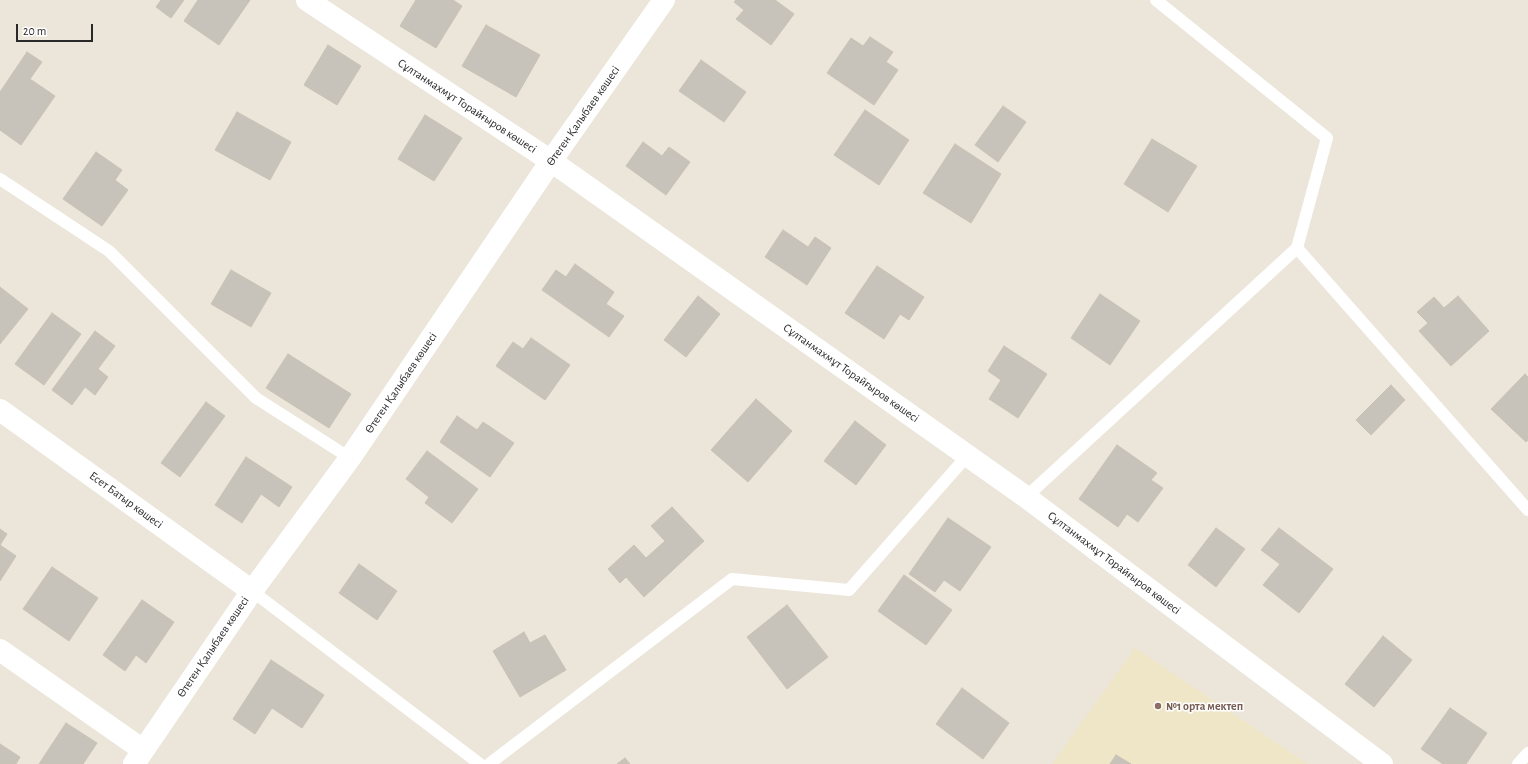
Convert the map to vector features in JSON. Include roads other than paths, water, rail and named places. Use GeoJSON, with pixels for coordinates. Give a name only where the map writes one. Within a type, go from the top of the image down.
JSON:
{"type":"FeatureCollection","features":[{"type":"Feature","properties":{"kind":"street","name":"Сұлтанмахмұт Торайғыров көшесі"},"geometry":{"type":"LineString","coordinates":[[307,0],[551,161],[1026,497],[1382,764]]}},
{"type":"Feature","properties":{"kind":"street","name":"Өтеген Қалыбаев көшесі"},"geometry":{"type":"LineString","coordinates":[[138,757],[252,591],[350,458],[551,161],[664,0]]}},
{"type":"Feature","properties":{"kind":"street","name":"Есет Батыр көшесі"},"geometry":{"type":"LineString","coordinates":[[0,410],[252,591]]}},
{"type":"Feature","properties":{"kind":"street"},"geometry":{"type":"LineString","coordinates":[[0,650],[138,757]]}},
{"type":"Feature","properties":{"kind":"lane"},"geometry":{"type":"LineString","coordinates":[[1026,497],[1297,248],[1327,138],[1156,0]]}},
{"type":"Feature","properties":{"kind":"lane"},"geometry":{"type":"LineString","coordinates":[[0,179],[109,251],[256,398],[350,458]]}},
{"type":"Feature","properties":{"kind":"lane"},"geometry":{"type":"LineString","coordinates":[[1297,248],[1528,510]]}},
{"type":"Feature","properties":{"kind":"lane"},"geometry":{"type":"LineString","coordinates":[[489,764],[732,579],[849,590],[968,456]]}},
{"type":"Feature","properties":{"kind":"lane"},"geometry":{"type":"LineString","coordinates":[[252,591],[480,764]]}},
{"type":"Feature","properties":{"kind":"lane"},"geometry":{"type":"LineString","coordinates":[[1518,764],[1528,752]]}},
{"type":"Feature","properties":{"kind":"place","name":"№1 орта мектеп"},"geometry":{"type":"Point","coordinates":[1158,706]}}]}
